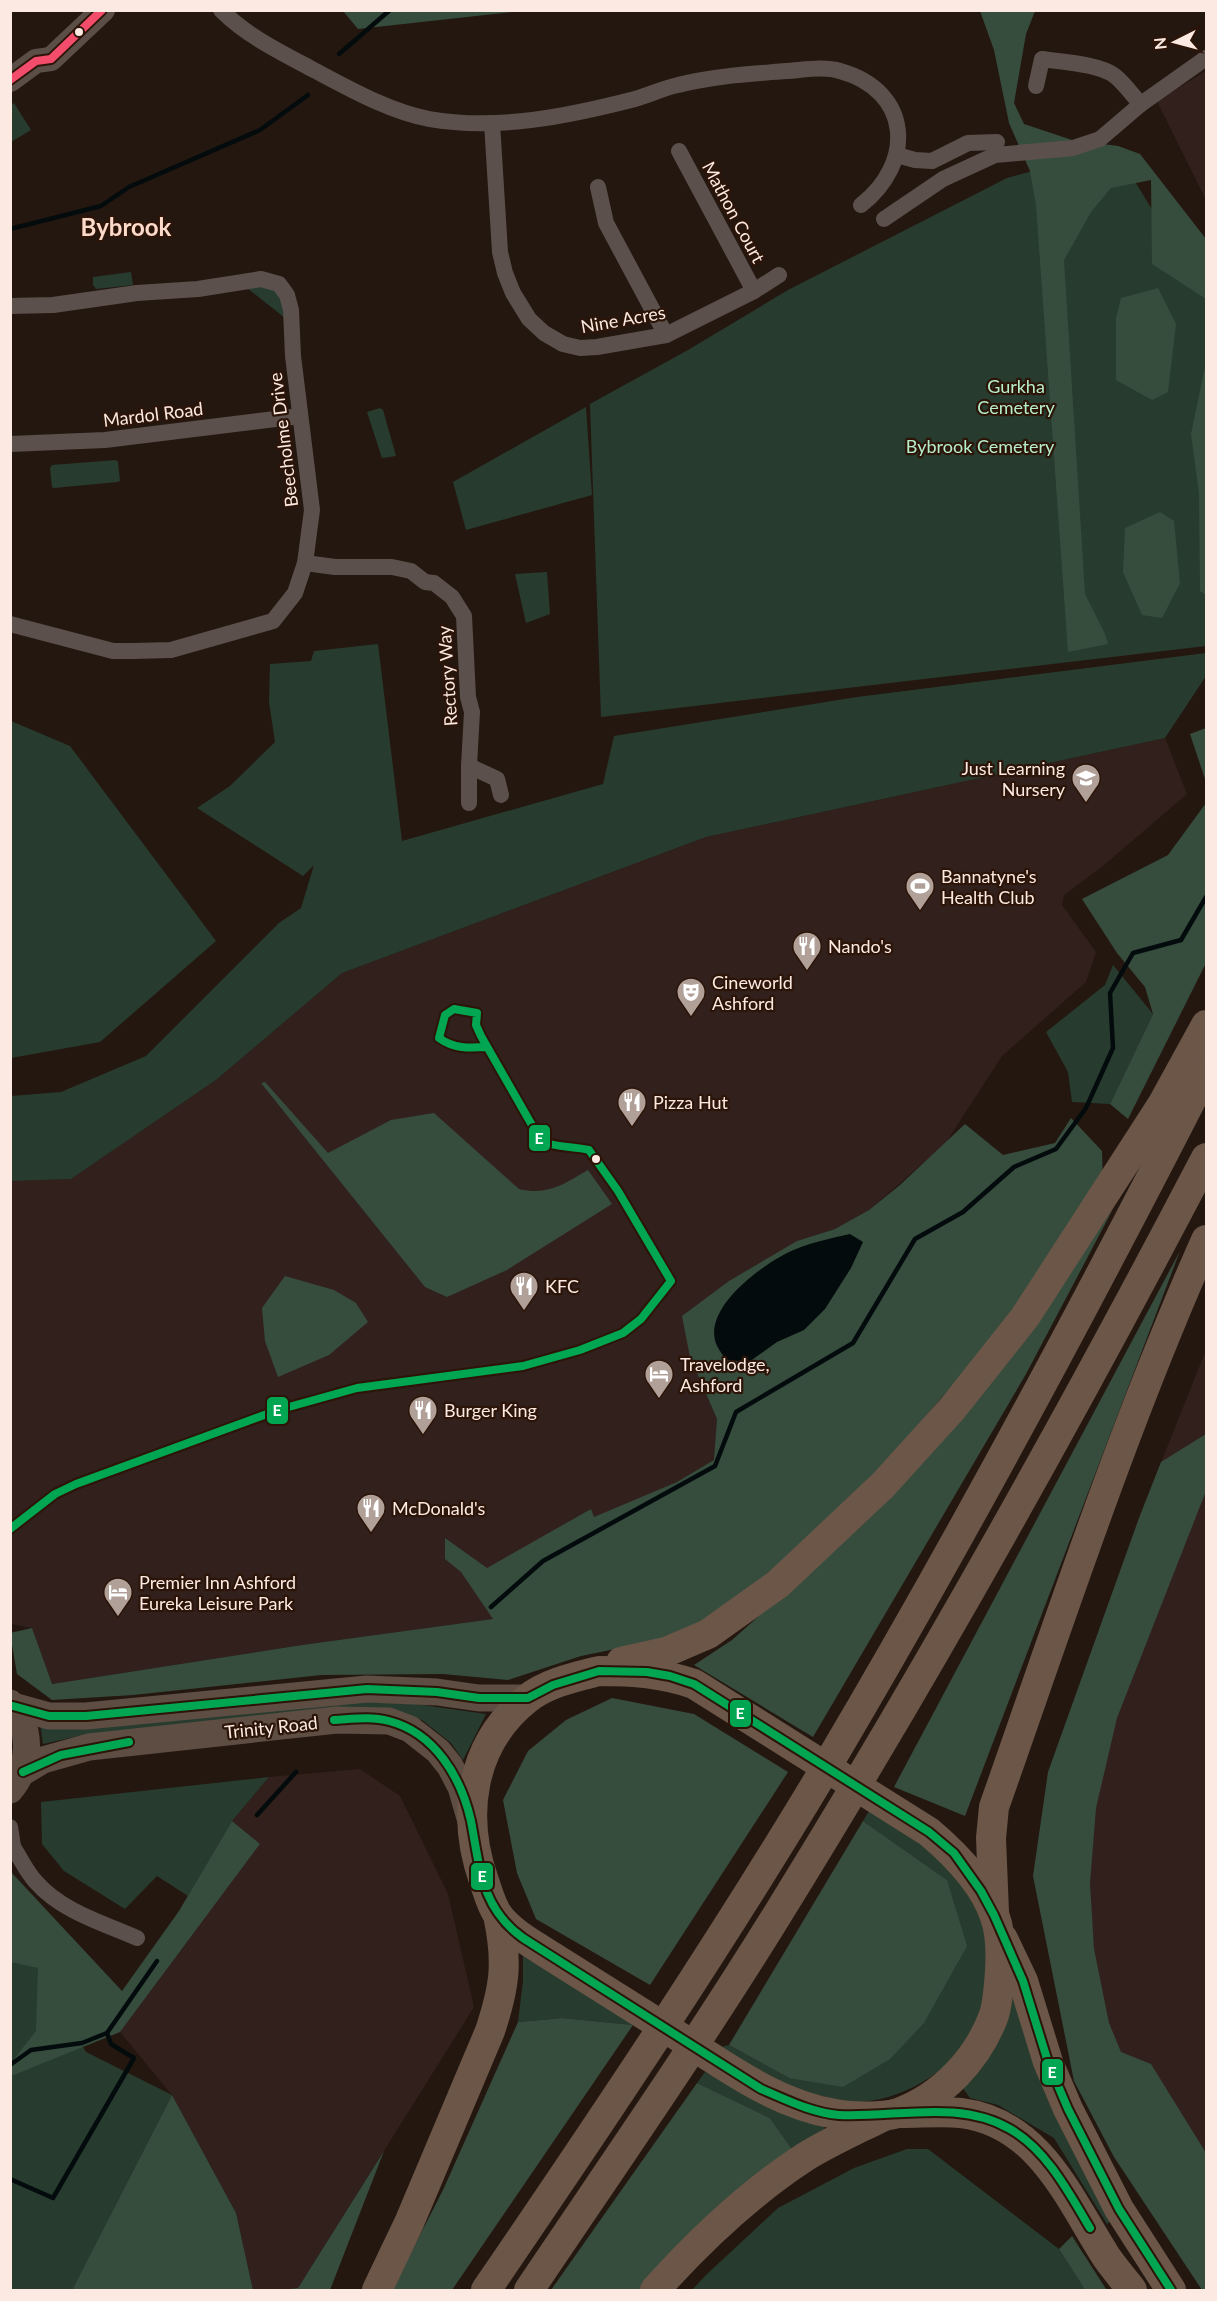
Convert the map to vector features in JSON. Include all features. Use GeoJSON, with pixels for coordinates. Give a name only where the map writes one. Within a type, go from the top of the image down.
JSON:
{"type":"FeatureCollection","features":[{"type":"Feature","properties":{"kind":"highway"},"geometry":{"type":"LineString","coordinates":[[377,2290],[409,2223],[490,2031],[500,2001],[505,1967],[504,1944],[498,1915],[480,1871],[470,1820],[474,1782],[482,1761],[509,1715],[528,1698],[553,1685],[621,1662],[666,1652],[708,1634],[778,1584],[884,1485],[952,1409],[1025,1317],[1162,1105],[1206,1025]]}},
{"type":"Feature","properties":{"kind":"highway"},"geometry":{"type":"LineString","coordinates":[[486,2290],[652,2044],[823,1772],[987,1489],[1112,1255],[1206,1071]]}},
{"type":"Feature","properties":{"kind":"highway"},"geometry":{"type":"LineString","coordinates":[[529,2290],[682,2064],[853,1791],[1032,1482],[1206,1158]]}},
{"type":"Feature","properties":{"kind":"highway"},"geometry":{"type":"LineString","coordinates":[[655,2290],[714,2228],[780,2174],[807,2156],[932,2096],[954,2079],[978,2048],[994,2015],[999,1987],[1000,1960],[991,1838],[994,1807],[1091,1530],[1180,1299],[1206,1240]]}},
{"type":"Feature","properties":{"kind":"highway"},"geometry":{"type":"LineString","coordinates":[[599,1671],[647,1672],[670,1676],[694,1684],[929,1832],[954,1853],[981,1891],[1023,1981],[1048,2062],[1068,2109],[1119,2209],[1171,2290]]}},
{"type":"Feature","properties":{"kind":"highway"},"geometry":{"type":"LineString","coordinates":[[498,1915],[540,1949],[761,2089],[801,2106],[837,2115],[961,2113],[1010,2129],[1032,2146],[1061,2181],[1108,2258],[1132,2290]]}},
{"type":"Feature","properties":{"kind":"main road","name":"Trinity Road"},"geometry":{"type":"LineString","coordinates":[[12,1705],[49,1716],[86,1716],[367,1689],[436,1692],[479,1698],[528,1698]]}},
{"type":"Feature","properties":{"kind":"main road","name":"Trinity Road"},"geometry":{"type":"LineString","coordinates":[[12,1705],[24,1727],[28,1745],[14,1788]]}},
{"type":"Feature","properties":{"kind":"main road","name":"Trinity Road"},"geometry":{"type":"LineString","coordinates":[[14,1788],[43,1760],[89,1747],[337,1720],[389,1721],[410,1729],[438,1751],[450,1766],[461,1788],[470,1820]]}},
{"type":"Feature","properties":{"kind":"street"},"geometry":{"type":"LineString","coordinates":[[10,80],[36,61],[51,59],[103,10]]}},
{"type":"Feature","properties":{"kind":"street"},"geometry":{"type":"LineString","coordinates":[[221,10],[261,41],[332,81],[395,108],[427,118],[464,123],[492,123],[552,117],[636,99],[677,85],[720,78],[815,69],[839,70],[865,80],[880,90],[896,120],[898,131],[897,155],[875,195],[861,206]]}},
{"type":"Feature","properties":{"kind":"street"},"geometry":{"type":"LineString","coordinates":[[884,219],[943,179],[995,155],[1073,148],[1100,139],[1141,104],[1206,58]]}},
{"type":"Feature","properties":{"kind":"street"},"geometry":{"type":"LineString","coordinates":[[1036,86],[1042,59],[1091,67],[1117,77],[1141,104]]}},
{"type":"Feature","properties":{"kind":"street","name":"Nine Acres"},"geometry":{"type":"LineString","coordinates":[[492,123],[500,252],[505,273],[513,293],[529,319],[544,333],[563,344],[580,348],[597,347],[666,335],[754,291],[779,275]]}},
{"type":"Feature","properties":{"kind":"street"},"geometry":{"type":"LineString","coordinates":[[897,155],[915,160],[932,161],[968,143],[997,142]]}},
{"type":"Feature","properties":{"kind":"street","name":"Mathon Court"},"geometry":{"type":"LineString","coordinates":[[679,151],[754,291]]}},
{"type":"Feature","properties":{"kind":"street"},"geometry":{"type":"LineString","coordinates":[[598,187],[606,223],[666,335]]}},
{"type":"Feature","properties":{"kind":"street","name":"Beecholme Drive"},"geometry":{"type":"LineString","coordinates":[[10,306],[53,305],[137,292],[198,289],[261,279],[279,284],[287,295],[291,310],[292,356],[312,510],[305,563],[295,593],[273,621],[178,648],[113,651],[10,624]]}},
{"type":"Feature","properties":{"kind":"street","name":"Mardol Road"},"geometry":{"type":"LineString","coordinates":[[10,444],[105,440],[300,416]]}},
{"type":"Feature","properties":{"kind":"street","name":"Rectory Way"},"geometry":{"type":"LineString","coordinates":[[305,563],[334,567],[392,567],[411,571],[425,582],[434,583],[452,597],[464,616],[468,697],[472,712],[468,766],[469,803]]}},
{"type":"Feature","properties":{"kind":"street"},"geometry":{"type":"LineString","coordinates":[[468,766],[497,779],[501,795]]}},
{"type":"Feature","properties":{"kind":"street"},"geometry":{"type":"LineString","coordinates":[[10,1827],[12,1844],[24,1867],[38,1884],[57,1900],[137,1938]]}},
{"type":"Feature","properties":{"kind":"shaded area"},"geometry":{"type":"Polygon","coordinates":[[[1206,71],[1206,200],[1157,101],[1206,71]]]}},
{"type":"Feature","properties":{"kind":"shaded area"},"geometry":{"type":"Polygon","coordinates":[[[1165,738],[1187,794],[1104,865],[1064,895],[1062,905],[1096,952],[1086,982],[1002,1056],[945,1144],[869,1210],[835,1229],[797,1241],[690,1357],[717,1419],[715,1460],[599,1529],[493,1619],[302,1645],[51,1684],[32,1628],[11,1624],[10,1181],[71,1179],[216,1080],[342,973],[706,837],[1165,738]]]}},
{"type":"Feature","properties":{"kind":"shaded area"},"geometry":{"type":"Polygon","coordinates":[[[850,1234],[863,1242],[851,1268],[825,1309],[804,1330],[777,1342],[749,1362],[726,1360],[715,1340],[715,1326],[729,1298],[756,1273],[784,1255],[809,1244],[850,1234]]]}},
{"type":"Feature","properties":{"kind":"shaded area"},"geometry":{"type":"Polygon","coordinates":[[[1206,1350],[1206,2237],[1084,2039],[1053,1826],[1139,1518],[1206,1350]]]}},
{"type":"Feature","properties":{"kind":"shaded area"},"geometry":{"type":"Polygon","coordinates":[[[360,1769],[400,1796],[448,1894],[474,2007],[298,2288],[253,2290],[236,2213],[172,2095],[120,2032],[260,1844],[232,1821],[269,1777],[360,1769]]]}},
{"type":"Feature","properties":{"kind":"green space"},"geometry":{"type":"Polygon","coordinates":[[[343,11],[521,11],[358,29],[343,11]]]}},
{"type":"Feature","properties":{"kind":"green space"},"geometry":{"type":"Polygon","coordinates":[[[980,11],[1035,11],[1026,34],[1014,103],[1024,124],[1072,140],[1118,146],[1140,154],[1206,239],[1206,299],[1152,264],[1151,180],[1111,188],[1091,212],[1064,260],[1085,594],[1108,644],[1068,652],[1036,205],[1030,171],[1009,123],[994,50],[980,11]]]}},
{"type":"Feature","properties":{"kind":"green space"},"geometry":{"type":"Polygon","coordinates":[[[14,103],[31,130],[11,142],[11,105],[14,103]]]}},
{"type":"Feature","properties":{"kind":"green space","name":"Bybrook Cemetery"},"geometry":{"type":"Polygon","coordinates":[[[1115,149],[1205,296],[1206,646],[601,717],[590,404],[688,350],[788,290],[1007,178],[1115,149]]]}},
{"type":"Feature","properties":{"kind":"green space"},"geometry":{"type":"Polygon","coordinates":[[[131,272],[133,285],[96,289],[93,285],[93,277],[131,272]]]}},
{"type":"Feature","properties":{"kind":"green space"},"geometry":{"type":"Polygon","coordinates":[[[266,286],[279,293],[285,318],[247,288],[266,286]]]}},
{"type":"Feature","properties":{"kind":"green space"},"geometry":{"type":"Polygon","coordinates":[[[1158,288],[1176,324],[1168,392],[1152,400],[1116,380],[1116,318],[1121,298],[1158,288]]]}},
{"type":"Feature","properties":{"kind":"green space"},"geometry":{"type":"Polygon","coordinates":[[[1206,362],[1206,595],[1200,591],[1199,493],[1191,434],[1206,362]]]}},
{"type":"Feature","properties":{"kind":"green space"},"geometry":{"type":"Polygon","coordinates":[[[586,407],[592,495],[466,530],[453,482],[586,407]]]}},
{"type":"Feature","properties":{"kind":"green space"},"geometry":{"type":"Polygon","coordinates":[[[380,408],[383,410],[396,456],[382,458],[367,412],[380,408]]]}},
{"type":"Feature","properties":{"kind":"green space"},"geometry":{"type":"Polygon","coordinates":[[[116,460],[120,481],[52,487],[50,468],[52,465],[116,460]]]}},
{"type":"Feature","properties":{"kind":"green space"},"geometry":{"type":"Polygon","coordinates":[[[1160,512],[1174,521],[1180,583],[1162,618],[1142,615],[1123,572],[1125,528],[1160,512]]]}},
{"type":"Feature","properties":{"kind":"green space"},"geometry":{"type":"Polygon","coordinates":[[[547,572],[550,614],[526,623],[515,574],[547,572]]]}},
{"type":"Feature","properties":{"kind":"green space"},"geometry":{"type":"Polygon","coordinates":[[[378,644],[402,841],[603,784],[614,736],[857,697],[1206,653],[1206,676],[1165,738],[706,837],[342,973],[216,1080],[71,1179],[11,1181],[11,1096],[61,1092],[146,1056],[279,923],[301,908],[314,865],[303,876],[197,808],[230,786],[275,742],[269,702],[270,664],[311,661],[314,651],[378,644]]]}},
{"type":"Feature","properties":{"kind":"green space"},"geometry":{"type":"Polygon","coordinates":[[[11,721],[70,746],[216,941],[100,1042],[11,1058],[11,721]]]}},
{"type":"Feature","properties":{"kind":"green space"},"geometry":{"type":"Polygon","coordinates":[[[1206,728],[1206,782],[1190,734],[1206,728]]]}},
{"type":"Feature","properties":{"kind":"green space"},"geometry":{"type":"Polygon","coordinates":[[[1206,803],[1206,963],[1128,1119],[1110,1104],[1153,1014],[1145,987],[1117,953],[1082,899],[1168,855],[1206,803]]]}},
{"type":"Feature","properties":{"kind":"green space"},"geometry":{"type":"Polygon","coordinates":[[[1113,965],[1153,1014],[1110,1104],[1072,1102],[1068,1072],[1046,1032],[1105,985],[1113,965]]]}},
{"type":"Feature","properties":{"kind":"green space"},"geometry":{"type":"Polygon","coordinates":[[[265,1082],[328,1153],[391,1120],[434,1113],[519,1189],[547,1190],[588,1170],[612,1204],[507,1270],[447,1297],[425,1287],[261,1083],[265,1082]]]}},
{"type":"Feature","properties":{"kind":"green space"},"geometry":{"type":"Polygon","coordinates":[[[1071,1118],[1102,1151],[1103,1184],[1017,1309],[871,1481],[785,1560],[717,1614],[674,1637],[581,1656],[508,1680],[443,1674],[321,1675],[133,1695],[52,1700],[17,1674],[10,1633],[32,1628],[52,1684],[302,1645],[493,1619],[461,1572],[445,1559],[445,1538],[487,1568],[591,1509],[594,1517],[677,1482],[714,1460],[717,1419],[690,1357],[682,1316],[729,1281],[797,1241],[835,1229],[869,1210],[900,1185],[965,1124],[1003,1155],[1055,1143],[1071,1118]]]}},
{"type":"Feature","properties":{"kind":"green space"},"geometry":{"type":"Polygon","coordinates":[[[1113,1209],[1026,1374],[813,1737],[694,1665],[732,1640],[857,1529],[1031,1326],[1113,1209]]]}},
{"type":"Feature","properties":{"kind":"green space"},"geometry":{"type":"Polygon","coordinates":[[[1180,1251],[965,1816],[894,1787],[1180,1251]]]}},
{"type":"Feature","properties":{"kind":"green space"},"geometry":{"type":"Polygon","coordinates":[[[285,1276],[334,1290],[356,1303],[368,1322],[329,1355],[278,1377],[265,1341],[262,1308],[285,1276]]]}},
{"type":"Feature","properties":{"kind":"green space"},"geometry":{"type":"Polygon","coordinates":[[[1206,1434],[1206,1491],[1117,1718],[1096,1808],[1090,1883],[1094,1949],[1109,2023],[1121,2052],[1151,2064],[1206,2153],[1206,2290],[1202,2290],[1114,2157],[1074,2081],[1033,1876],[1048,1772],[1139,1518],[1161,1462],[1206,1434]]]}},
{"type":"Feature","properties":{"kind":"green space"},"geometry":{"type":"Polygon","coordinates":[[[612,1698],[694,1714],[788,1772],[650,1985],[536,1919],[517,1873],[503,1800],[528,1751],[566,1720],[612,1698]]]}},
{"type":"Feature","properties":{"kind":"green space"},"geometry":{"type":"Polygon","coordinates":[[[345,1701],[402,1702],[486,1714],[463,1760],[451,1743],[422,1720],[381,1708],[79,1736],[43,1744],[40,1723],[345,1701]]]}},
{"type":"Feature","properties":{"kind":"green space"},"geometry":{"type":"Polygon","coordinates":[[[269,1777],[232,1821],[188,1896],[157,1876],[125,1909],[64,1871],[42,1844],[41,1802],[269,1777]]]}},
{"type":"Feature","properties":{"kind":"green space"},"geometry":{"type":"Polygon","coordinates":[[[869,1811],[904,1832],[935,1855],[960,1883],[971,1900],[984,1927],[987,1941],[986,1995],[977,2026],[965,2044],[933,2076],[892,2096],[871,2101],[846,2102],[787,2088],[721,2047],[729,2045],[789,2078],[947,1880],[863,1821],[869,1811]]]}},
{"type":"Feature","properties":{"kind":"green space"},"geometry":{"type":"Polygon","coordinates":[[[232,1821],[260,1844],[120,2032],[11,2076],[11,2063],[36,2031],[38,1968],[11,1962],[11,1872],[122,1991],[179,1911],[232,1821]]]}},
{"type":"Feature","properties":{"kind":"green space"},"geometry":{"type":"Polygon","coordinates":[[[863,1821],[947,1880],[967,1946],[924,2023],[890,2059],[843,2087],[789,2078],[729,2045],[863,1821]]]}},
{"type":"Feature","properties":{"kind":"green space"},"geometry":{"type":"Polygon","coordinates":[[[523,1953],[633,2025],[562,2018],[518,2022],[523,1981],[523,1953]]]}},
{"type":"Feature","properties":{"kind":"green space"},"geometry":{"type":"Polygon","coordinates":[[[10,1958],[38,1968],[86,2052],[172,2095],[72,2290],[11,2290],[10,1958]]]}},
{"type":"Feature","properties":{"kind":"green space"},"geometry":{"type":"Polygon","coordinates":[[[1012,1986],[1112,2220],[1107,2224],[1054,2138],[998,2105],[970,2098],[962,2087],[1012,1986]]]}},
{"type":"Feature","properties":{"kind":"green space"},"geometry":{"type":"Polygon","coordinates":[[[562,2018],[633,2025],[452,2290],[392,2290],[443,2190],[518,2022],[562,2018]]]}},
{"type":"Feature","properties":{"kind":"green space"},"geometry":{"type":"Polygon","coordinates":[[[705,2072],[823,2125],[828,2135],[794,2152],[770,2118],[697,2083],[705,2072]]]}},
{"type":"Feature","properties":{"kind":"green space"},"geometry":{"type":"Polygon","coordinates":[[[697,2083],[770,2118],[794,2152],[646,2290],[551,2290],[697,2083]]]}},
{"type":"Feature","properties":{"kind":"green space"},"geometry":{"type":"Polygon","coordinates":[[[172,2095],[236,2213],[253,2290],[72,2290],[172,2095]]]}},
{"type":"Feature","properties":{"kind":"green space"},"geometry":{"type":"Polygon","coordinates":[[[907,2149],[928,2149],[1059,2249],[1085,2290],[692,2290],[778,2208],[854,2168],[907,2149]]]}},
{"type":"Feature","properties":{"kind":"green space"},"geometry":{"type":"Polygon","coordinates":[[[384,2151],[330,2290],[282,2290],[298,2288],[384,2151]]]}},
{"type":"Feature","properties":{"kind":"green space"},"geometry":{"type":"Polygon","coordinates":[[[1072,2236],[1107,2290],[1085,2290],[1059,2249],[1072,2236]]]}},
{"type":"Feature","properties":{"kind":"waterway"},"geometry":{"type":"LineString","coordinates":[[339,54],[390,10]]}},
{"type":"Feature","properties":{"kind":"waterway"},"geometry":{"type":"LineString","coordinates":[[10,229],[101,206],[129,187],[260,130],[308,95]]}},
{"type":"Feature","properties":{"kind":"waterway"},"geometry":{"type":"LineString","coordinates":[[491,1607],[543,1561],[715,1466],[736,1412],[853,1343],[915,1239],[963,1212],[1014,1167],[1056,1149],[1086,1108],[1113,1048],[1110,993],[1133,953],[1181,940],[1206,897]]}},
{"type":"Feature","properties":{"kind":"waterway"},"geometry":{"type":"LineString","coordinates":[[257,1815],[296,1772]]}},
{"type":"Feature","properties":{"kind":"waterway"},"geometry":{"type":"LineString","coordinates":[[10,2065],[31,2050],[82,2043],[107,2033],[157,1961]]}},
{"type":"Feature","properties":{"kind":"waterway"},"geometry":{"type":"LineString","coordinates":[[10,2179],[53,2198],[134,2058],[111,2044],[107,2033]]}},
{"type":"Feature","properties":{"kind":"transit line"},"geometry":{"type":"LineString","coordinates":[[10,80],[36,61],[51,59],[102,10]]}},
{"type":"Feature","properties":{"kind":"transit line","name":"E"},"geometry":{"type":"LineString","coordinates":[[10,1529],[55,1494],[76,1484],[278,1410],[357,1388],[523,1366],[580,1350],[623,1333],[641,1319],[671,1281],[618,1191],[589,1150],[541,1141],[481,1036],[476,1025],[477,1013],[454,1009],[445,1015],[439,1038],[456,1046],[487,1047]]}},
{"type":"Feature","properties":{"kind":"transit line","name":"E"},"geometry":{"type":"LineString","coordinates":[[13,1706],[49,1716],[86,1716],[367,1689],[437,1692],[479,1698],[528,1698],[553,1685],[599,1671],[647,1672],[670,1676],[694,1684],[929,1832],[954,1853],[981,1891],[994,1915],[1023,1981],[1048,2062],[1068,2109],[1119,2209],[1171,2290]]}},
{"type":"Feature","properties":{"kind":"transit line","name":"E"},"geometry":{"type":"LineString","coordinates":[[334,1720],[382,1719],[405,1727],[433,1746],[453,1773],[466,1805],[480,1871],[490,1900],[498,1914],[523,1938],[761,2089],[799,2105],[819,2112],[839,2115],[948,2112],[990,2120],[1010,2129],[1035,2148],[1046,2160],[1090,2228]]}},
{"type":"Feature","properties":{"kind":"transit line","name":"E"},"geometry":{"type":"LineString","coordinates":[[23,1772],[61,1755],[129,1742]]}},
{"type":"Feature","properties":{"kind":"place","name":"Just Learning Nursery"},"geometry":{"type":"Point","coordinates":[1086,804]}},
{"type":"Feature","properties":{"kind":"place","name":"Bannatyne's Health Club"},"geometry":{"type":"Point","coordinates":[920,912]}},
{"type":"Feature","properties":{"kind":"place","name":"Nando's"},"geometry":{"type":"Point","coordinates":[807,972]}},
{"type":"Feature","properties":{"kind":"place","name":"Cineworld Ashford"},"geometry":{"type":"Point","coordinates":[691,1018]}},
{"type":"Feature","properties":{"kind":"place","name":"Pizza Hut"},"geometry":{"type":"Point","coordinates":[632,1128]}},
{"type":"Feature","properties":{"kind":"place","name":"KFC"},"geometry":{"type":"Point","coordinates":[524,1312]}},
{"type":"Feature","properties":{"kind":"place","name":"Travelodge, Ashford"},"geometry":{"type":"Point","coordinates":[659,1400]}},
{"type":"Feature","properties":{"kind":"place","name":"Burger King"},"geometry":{"type":"Point","coordinates":[423,1436]}},
{"type":"Feature","properties":{"kind":"place","name":"McDonald's"},"geometry":{"type":"Point","coordinates":[371,1534]}},
{"type":"Feature","properties":{"kind":"place","name":"Premier Inn Ashford Eureka Leisure Park"},"geometry":{"type":"Point","coordinates":[118,1618]}},
{"type":"Feature","properties":{"kind":"district","name":"Bybrook"},"geometry":{"type":"Point","coordinates":[126,226]}},
{"type":"Feature","properties":{"kind":"park label","name":"Gurkha Cemetery"},"geometry":{"type":"Point","coordinates":[1016,396]}}]}
